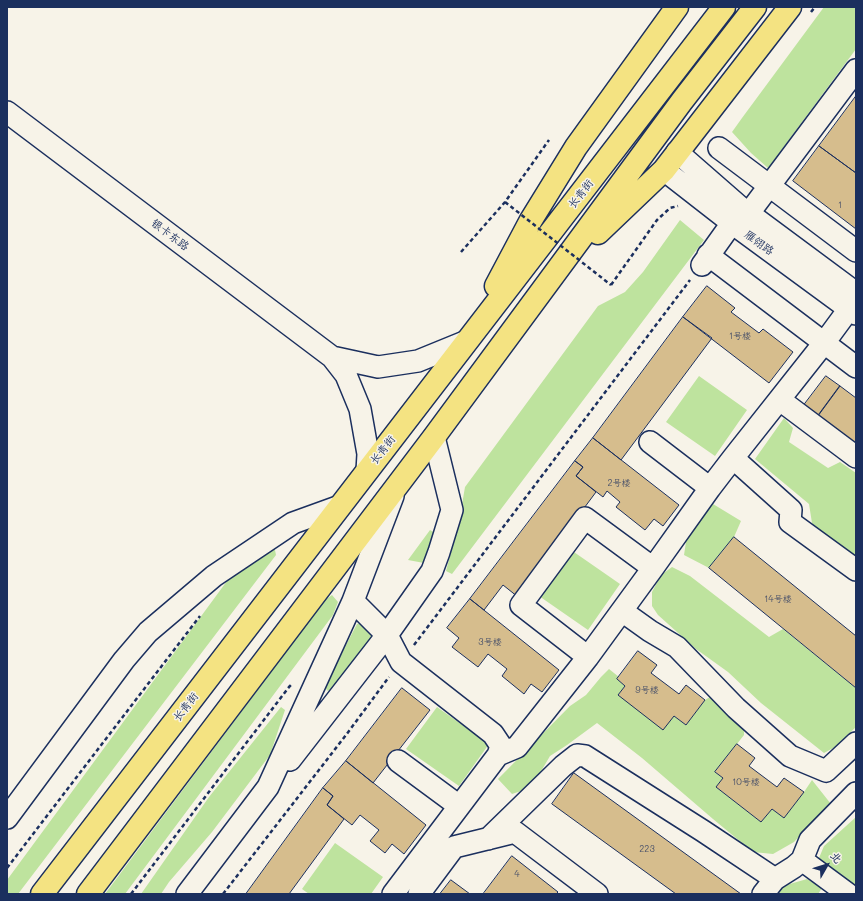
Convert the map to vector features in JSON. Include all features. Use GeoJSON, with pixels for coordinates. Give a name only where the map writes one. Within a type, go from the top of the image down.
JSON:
{"type":"FeatureCollection","features":[{"type":"Feature","properties":{"kind":"highway"},"geometry":{"type":"LineString","coordinates":[[467,341],[531,220],[576,147],[677,7]]}},
{"type":"Feature","properties":{"kind":"highway","name":"长青街"},"geometry":{"type":"LineString","coordinates":[[42,894],[724,7]]}},
{"type":"Feature","properties":{"kind":"highway"},"geometry":{"type":"LineString","coordinates":[[88,894],[434,437],[682,101],[755,7]]}},
{"type":"Feature","properties":{"kind":"highway"},"geometry":{"type":"LineString","coordinates":[[552,277],[664,170],[790,7]]}},
{"type":"Feature","properties":{"kind":"street"},"geometry":{"type":"LineString","coordinates":[[856,70],[769,186],[705,260],[856,367]]}},
{"type":"Feature","properties":{"kind":"street","name":"银卡东路"},"geometry":{"type":"LineString","coordinates":[[7,112],[332,357]]}},
{"type":"Feature","properties":{"kind":"street"},"geometry":{"type":"LineString","coordinates":[[719,148],[856,251]]}},
{"type":"Feature","properties":{"kind":"street","name":"雁翎路"},"geometry":{"type":"LineString","coordinates":[[677,152],[740,207],[740,218]]}},
{"type":"Feature","properties":{"kind":"street","name":"雁翎路"},"geometry":{"type":"LineString","coordinates":[[664,170],[740,218],[854,306]]}},
{"type":"Feature","properties":{"kind":"street"},"geometry":{"type":"LineString","coordinates":[[498,755],[517,747],[588,657],[654,568],[710,488],[854,306]]}},
{"type":"Feature","properties":{"kind":"street"},"geometry":{"type":"LineString","coordinates":[[332,357],[378,367],[418,361],[467,341]]}},
{"type":"Feature","properties":{"kind":"street"},"geometry":{"type":"LineString","coordinates":[[332,357],[346,375],[360,409],[368,454],[367,471]]}},
{"type":"Feature","properties":{"kind":"street"},"geometry":{"type":"LineString","coordinates":[[780,400],[856,457]]}},
{"type":"Feature","properties":{"kind":"street"},"geometry":{"type":"LineString","coordinates":[[187,894],[268,787],[387,636],[432,571],[452,510],[434,437]]}},
{"type":"Feature","properties":{"kind":"street"},"geometry":{"type":"LineString","coordinates":[[650,442],[710,488]]}},
{"type":"Feature","properties":{"kind":"street"},"geometry":{"type":"LineString","coordinates":[[733,458],[791,510],[790,522],[856,570]]}},
{"type":"Feature","properties":{"kind":"street"},"geometry":{"type":"LineString","coordinates":[[268,787],[353,601],[397,486]]}},
{"type":"Feature","properties":{"kind":"street"},"geometry":{"type":"LineString","coordinates":[[7,818],[124,660],[148,632],[214,576],[293,523],[340,506]]}},
{"type":"Feature","properties":{"kind":"street"},"geometry":{"type":"LineString","coordinates":[[588,657],[521,605],[585,518],[654,568]]}},
{"type":"Feature","properties":{"kind":"street"},"geometry":{"type":"LineString","coordinates":[[353,601],[409,661],[493,734],[501,746],[498,755],[393,894]]}},
{"type":"Feature","properties":{"kind":"street"},"geometry":{"type":"LineString","coordinates":[[622,610],[650,631],[677,647],[736,708],[790,756],[826,771],[856,743]]}},
{"type":"Feature","properties":{"kind":"street"},"geometry":{"type":"LineString","coordinates":[[488,838],[562,766],[577,755],[585,756],[696,827],[769,886],[802,860],[810,840],[856,793]]}},
{"type":"Feature","properties":{"kind":"street"},"geometry":{"type":"LineString","coordinates":[[398,761],[459,806]]}},
{"type":"Feature","properties":{"kind":"street"},"geometry":{"type":"LineString","coordinates":[[419,894],[454,847],[515,832],[597,894]]}},
{"type":"Feature","properties":{"kind":"street"},"geometry":{"type":"LineString","coordinates":[[802,860],[848,894]]}},
{"type":"Feature","properties":{"kind":"path"},"geometry":{"type":"LineString","coordinates":[[461,252],[505,202],[549,140]]}},
{"type":"Feature","properties":{"kind":"path"},"geometry":{"type":"LineString","coordinates":[[505,202],[611,285],[657,220],[670,208],[679,206],[684,208]]}},
{"type":"Feature","properties":{"kind":"path"},"geometry":{"type":"LineString","coordinates":[[223,894],[346,735],[409,661],[705,260]]}},
{"type":"Feature","properties":{"kind":"path"},"geometry":{"type":"LineString","coordinates":[[7,868],[200,616]]}},
{"type":"Feature","properties":{"kind":"path"},"geometry":{"type":"LineString","coordinates":[[131,894],[289,687],[295,683]]}},
{"type":"Feature","properties":{"kind":"green space"},"geometry":{"type":"Polygon","coordinates":[[[824,7],[856,7],[856,49],[768,168],[751,153],[732,132],[824,7]]]}},
{"type":"Feature","properties":{"kind":"green space"},"geometry":{"type":"Polygon","coordinates":[[[680,220],[704,240],[452,574],[446,571],[459,522],[465,487],[598,306],[625,292],[643,272],[680,220]]]}},
{"type":"Feature","properties":{"kind":"green space"},"geometry":{"type":"Polygon","coordinates":[[[699,376],[747,410],[715,456],[666,422],[699,376]]]}},
{"type":"Feature","properties":{"kind":"green space"},"geometry":{"type":"Polygon","coordinates":[[[784,418],[793,428],[789,442],[828,468],[840,462],[856,473],[856,562],[830,545],[812,523],[809,504],[755,459],[784,418]]]}},
{"type":"Feature","properties":{"kind":"green space"},"geometry":{"type":"Polygon","coordinates":[[[713,504],[741,521],[734,537],[709,568],[684,555],[686,542],[693,529],[713,504]]]}},
{"type":"Feature","properties":{"kind":"green space"},"geometry":{"type":"Polygon","coordinates":[[[430,530],[435,533],[424,563],[408,560],[430,530]]]}},
{"type":"Feature","properties":{"kind":"green space"},"geometry":{"type":"Polygon","coordinates":[[[274,545],[276,555],[18,894],[7,894],[7,880],[227,581],[274,545]]]}},
{"type":"Feature","properties":{"kind":"green space"},"geometry":{"type":"Polygon","coordinates":[[[571,550],[620,584],[588,630],[539,596],[571,550]]]}},
{"type":"Feature","properties":{"kind":"green space"},"geometry":{"type":"Polygon","coordinates":[[[672,567],[690,576],[769,637],[783,629],[856,688],[856,727],[835,747],[824,753],[761,703],[728,672],[696,649],[658,615],[652,606],[652,592],[661,575],[672,567]]]}},
{"type":"Feature","properties":{"kind":"green space"},"geometry":{"type":"Polygon","coordinates":[[[332,595],[338,602],[333,615],[125,894],[105,894],[325,600],[332,595]]]}},
{"type":"Feature","properties":{"kind":"green space"},"geometry":{"type":"Polygon","coordinates":[[[364,622],[376,635],[334,688],[328,691],[324,687],[357,624],[364,622]]]}},
{"type":"Feature","properties":{"kind":"green space"},"geometry":{"type":"Polygon","coordinates":[[[609,669],[619,677],[617,679],[625,686],[618,695],[674,716],[686,725],[705,700],[713,695],[744,728],[744,735],[715,772],[723,778],[716,787],[761,822],[772,809],[784,818],[812,780],[831,804],[794,842],[773,854],[753,852],[642,758],[597,723],[550,756],[533,783],[524,790],[512,794],[498,779],[570,706],[586,695],[609,669]]]}},
{"type":"Feature","properties":{"kind":"green space"},"geometry":{"type":"Polygon","coordinates":[[[281,707],[285,710],[270,755],[212,832],[169,882],[161,894],[141,894],[209,797],[281,707]]]}},
{"type":"Feature","properties":{"kind":"green space"},"geometry":{"type":"Polygon","coordinates":[[[437,707],[489,744],[459,786],[406,749],[437,707]]]}},
{"type":"Feature","properties":{"kind":"green space"},"geometry":{"type":"Polygon","coordinates":[[[856,817],[856,886],[819,858],[824,846],[856,817]]]}},
{"type":"Feature","properties":{"kind":"green space"},"geometry":{"type":"Polygon","coordinates":[[[335,843],[383,877],[371,894],[309,894],[302,889],[335,843]]]}},
{"type":"Feature","properties":{"kind":"green space"},"geometry":{"type":"Polygon","coordinates":[[[807,879],[822,888],[818,894],[774,894],[783,886],[807,879]]]}},
{"type":"Feature","properties":{"kind":"building"},"geometry":{"type":"Polygon","coordinates":[[[856,96],[856,173],[819,146],[856,96]]]}},
{"type":"Feature","properties":{"kind":"building"},"geometry":{"type":"Polygon","coordinates":[[[819,146],[856,173],[856,229],[793,181],[819,146]]]}},
{"type":"Feature","properties":{"kind":"building"},"geometry":{"type":"Polygon","coordinates":[[[707,286],[735,308],[731,312],[759,333],[763,329],[793,352],[769,383],[683,317],[707,286]]]}},
{"type":"Feature","properties":{"kind":"building"},"geometry":{"type":"Polygon","coordinates":[[[683,317],[712,338],[621,460],[593,438],[683,317]]]}},
{"type":"Feature","properties":{"kind":"building"},"geometry":{"type":"Polygon","coordinates":[[[826,376],[840,386],[815,420],[801,409],[826,376]]]}},
{"type":"Feature","properties":{"kind":"building"},"geometry":{"type":"Polygon","coordinates":[[[840,386],[856,398],[856,450],[815,420],[840,386]]]}},
{"type":"Feature","properties":{"kind":"building"},"geometry":{"type":"Polygon","coordinates":[[[593,438],[679,505],[663,526],[654,519],[645,530],[616,507],[620,502],[607,491],[603,497],[576,476],[583,467],[575,461],[593,438]]]}},
{"type":"Feature","properties":{"kind":"building"},"geometry":{"type":"Polygon","coordinates":[[[575,461],[583,467],[576,476],[596,492],[518,597],[503,585],[484,610],[470,599],[575,461]]]}},
{"type":"Feature","properties":{"kind":"building"},"geometry":{"type":"Polygon","coordinates":[[[734,537],[856,636],[856,688],[709,568],[734,537]]]}},
{"type":"Feature","properties":{"kind":"building"},"geometry":{"type":"Polygon","coordinates":[[[470,599],[559,670],[542,692],[531,684],[524,694],[502,676],[507,669],[488,654],[478,667],[452,647],[459,638],[447,628],[470,599]]]}},
{"type":"Feature","properties":{"kind":"building"},"geometry":{"type":"Polygon","coordinates":[[[638,651],[657,665],[651,673],[679,694],[686,685],[705,700],[686,725],[674,716],[663,730],[618,695],[625,686],[617,679],[638,651]]]}},
{"type":"Feature","properties":{"kind":"building"},"geometry":{"type":"Polygon","coordinates":[[[402,688],[430,710],[373,783],[346,761],[402,688]]]}},
{"type":"Feature","properties":{"kind":"building"},"geometry":{"type":"Polygon","coordinates":[[[737,744],[755,758],[749,766],[777,787],[784,778],[804,792],[784,818],[772,809],[761,822],[716,787],[723,778],[715,772],[737,744]]]}},
{"type":"Feature","properties":{"kind":"building"},"geometry":{"type":"Polygon","coordinates":[[[346,761],[426,825],[404,854],[392,844],[385,853],[370,841],[379,830],[360,815],[352,825],[327,805],[333,796],[323,788],[346,761]]]}},
{"type":"Feature","properties":{"kind":"building"},"geometry":{"type":"Polygon","coordinates":[[[574,773],[741,894],[676,894],[552,804],[574,773]]]}},
{"type":"Feature","properties":{"kind":"building"},"geometry":{"type":"Polygon","coordinates":[[[323,788],[333,796],[327,805],[344,819],[289,894],[246,894],[323,788]]]}},
{"type":"Feature","properties":{"kind":"building"},"geometry":{"type":"Polygon","coordinates":[[[512,856],[558,892],[556,894],[485,894],[484,893],[512,856]]]}},
{"type":"Feature","properties":{"kind":"building"},"geometry":{"type":"Polygon","coordinates":[[[451,880],[470,894],[440,894],[451,880]]]}}]}
